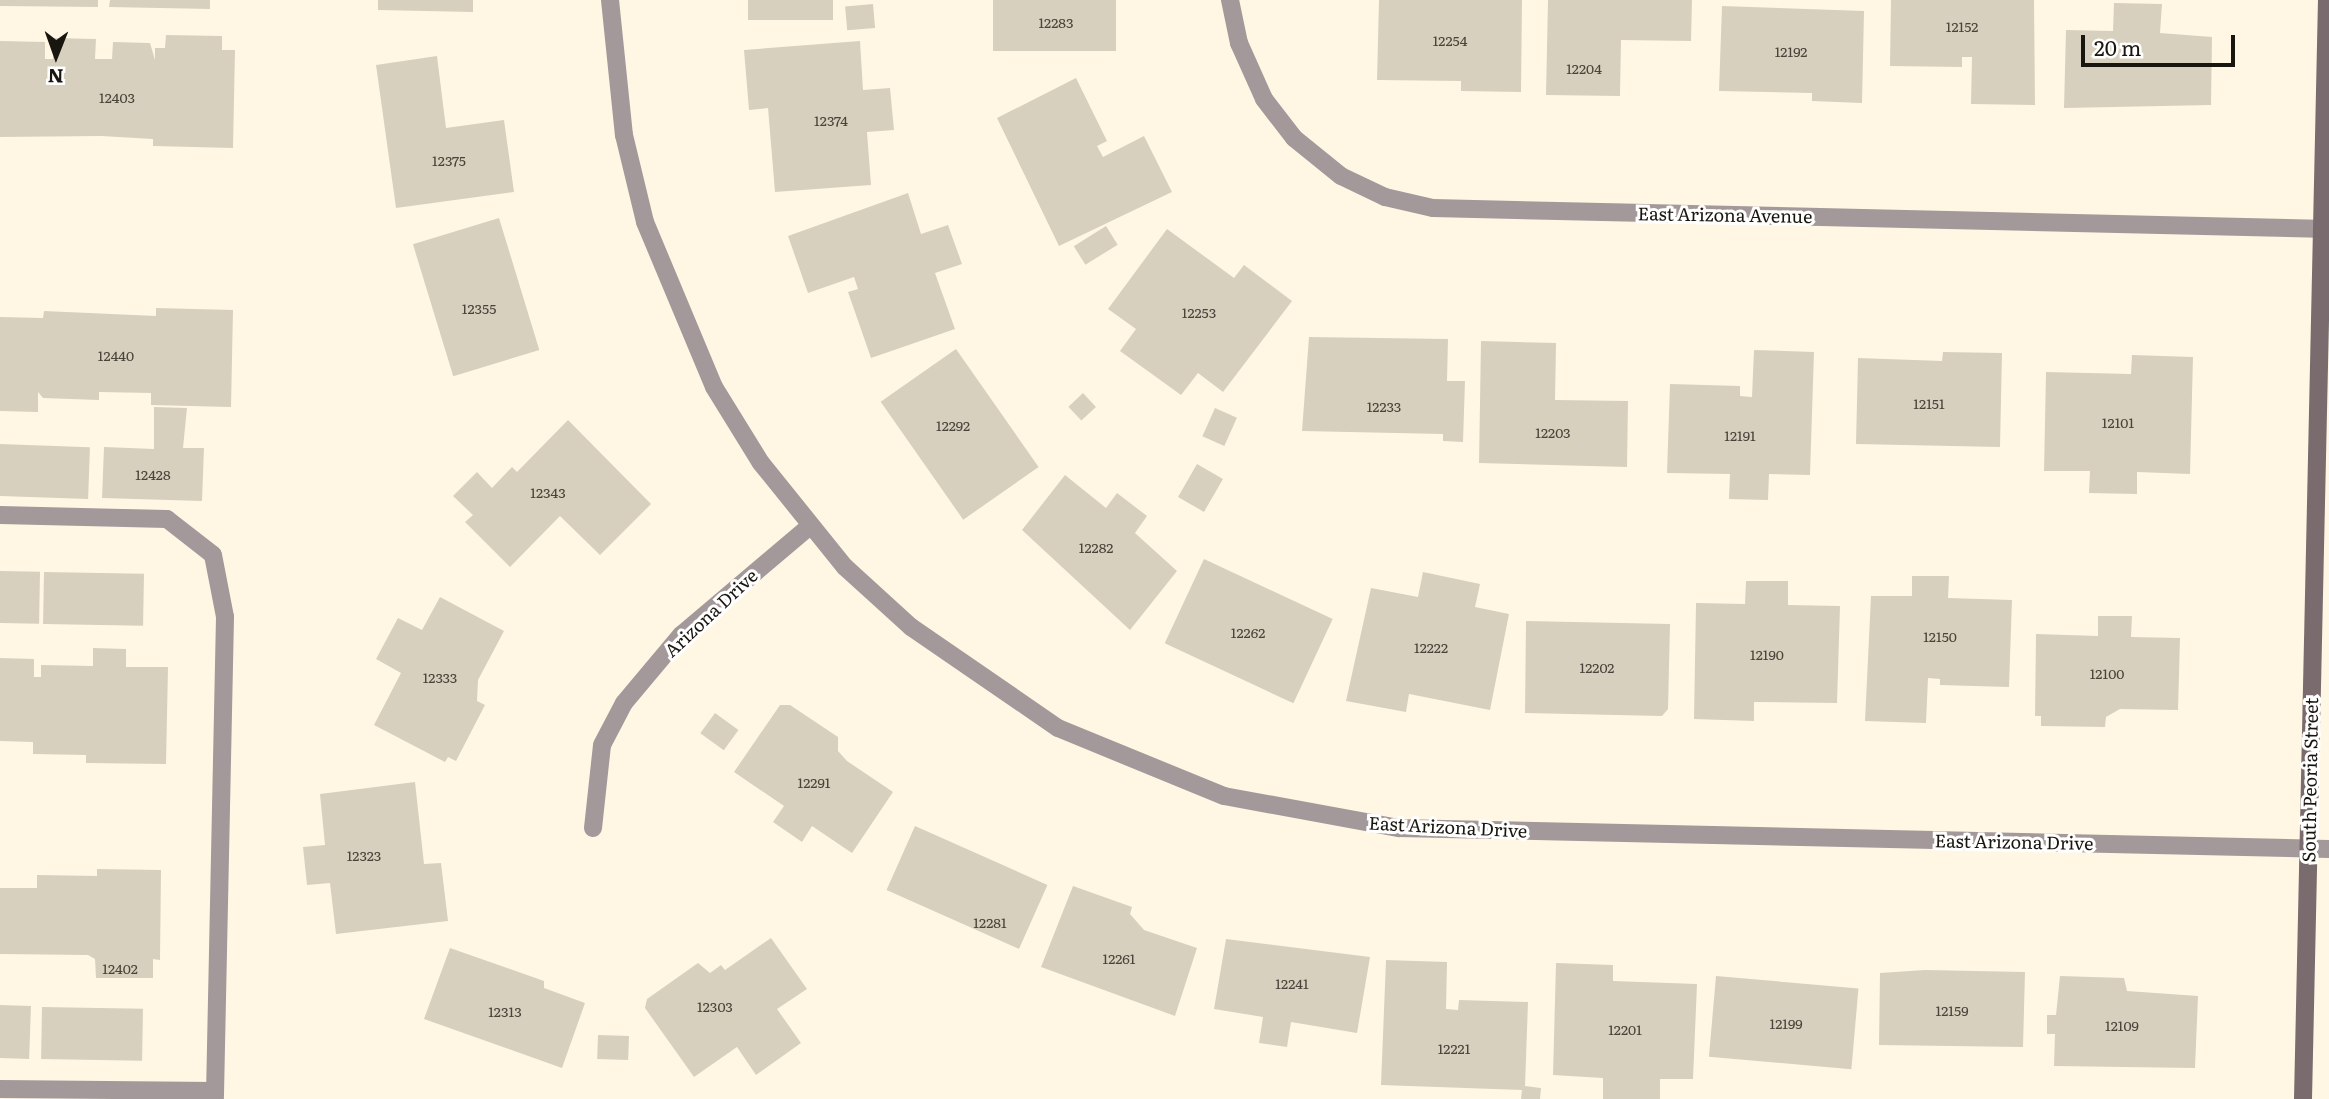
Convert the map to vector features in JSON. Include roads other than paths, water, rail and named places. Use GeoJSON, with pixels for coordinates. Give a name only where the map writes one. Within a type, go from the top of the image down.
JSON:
{"type":"FeatureCollection","features":[{"type":"Feature","properties":{"kind":"main road","name":"South Peoria Street"},"geometry":{"type":"LineString","coordinates":[[2303,1099],[2326,229],[2328,0]]}},
{"type":"Feature","properties":{"kind":"street","name":"East Arizona Drive"},"geometry":{"type":"LineString","coordinates":[[610,0],[624,135],[675,306],[714,387],[810,526],[911,627],[1058,728],[1224,796],[1310,816],[1399,828],[2329,849]]}},
{"type":"Feature","properties":{"kind":"street","name":"East Arizona Avenue"},"geometry":{"type":"LineString","coordinates":[[1230,0],[1239,43],[1264,99],[1294,138],[1341,176],[1385,197],[1433,208],[2326,229]]}},
{"type":"Feature","properties":{"kind":"street"},"geometry":{"type":"LineString","coordinates":[[0,514],[167,519],[212,555],[225,617],[215,1095],[0,1089]]}},
{"type":"Feature","properties":{"kind":"street","name":"Arizona Drive"},"geometry":{"type":"LineString","coordinates":[[593,828],[602,745],[624,702],[681,635],[810,526]]}}]}
